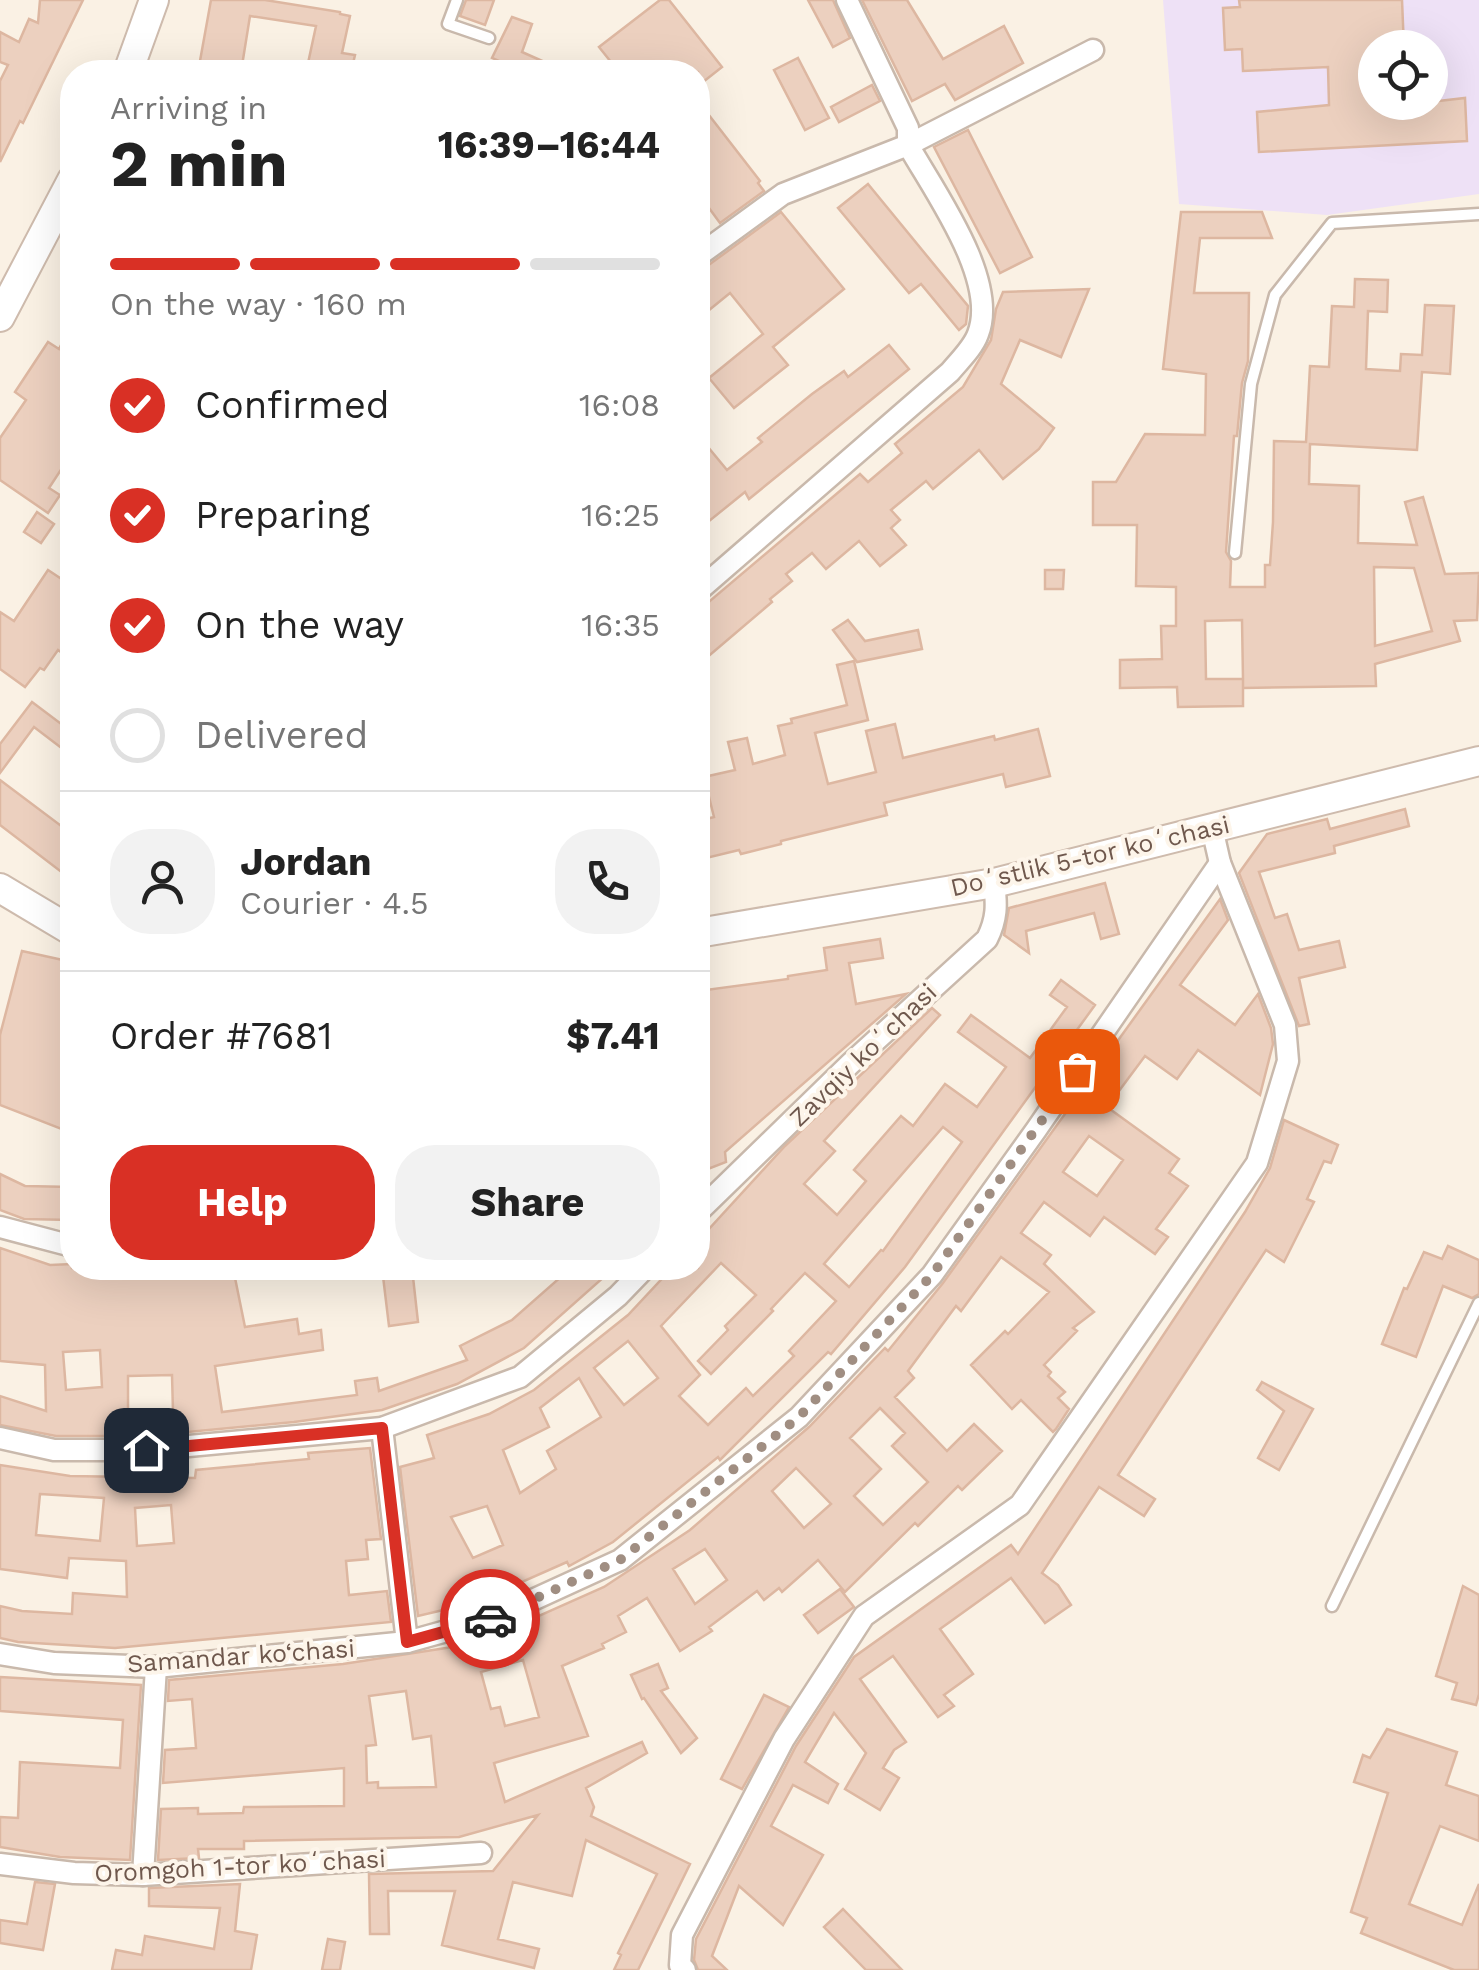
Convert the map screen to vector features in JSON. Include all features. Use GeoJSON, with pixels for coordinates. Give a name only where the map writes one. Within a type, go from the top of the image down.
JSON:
{"type":"FeatureCollection","features":[{"type":"Feature","properties":{"kind":"street"},"geometry":{"type":"LineString","coordinates":[[132,60],[154,0]]}},
{"type":"Feature","properties":{"kind":"street"},"geometry":{"type":"LineString","coordinates":[[710,581],[950,372],[978,335],[983,309],[970,256],[908,145],[908,128],[847,0]]}},
{"type":"Feature","properties":{"kind":"street"},"geometry":{"type":"LineString","coordinates":[[710,247],[783,194],[908,145],[1093,50]]}},
{"type":"Feature","properties":{"kind":"street"},"geometry":{"type":"LineString","coordinates":[[0,317],[60,203]]}},
{"type":"Feature","properties":{"kind":"street","name":"Doʻstlik 5-tor koʻchasi"},"geometry":{"type":"LineString","coordinates":[[710,931],[994,883],[1479,761]]}},
{"type":"Feature","properties":{"kind":"street"},"geometry":{"type":"LineString","coordinates":[[680,1968],[682,1935],[784,1739],[864,1616],[1020,1505],[1257,1163],[1288,1061],[1285,1024],[1220,863],[1212,828]]}},
{"type":"Feature","properties":{"kind":"street","name":"Samandar ko‘chasi"},"geometry":{"type":"LineString","coordinates":[[0,1654],[54,1663],[156,1667],[407,1642],[493,1618],[620,1560],[799,1417],[932,1275],[1220,863]]}},
{"type":"Feature","properties":{"kind":"street","name":"Zavqiy koʻchasi"},"geometry":{"type":"LineString","coordinates":[[710,1199],[987,938],[996,922],[994,883]]}},
{"type":"Feature","properties":{"kind":"street"},"geometry":{"type":"LineString","coordinates":[[0,888],[60,925]]}},
{"type":"Feature","properties":{"kind":"street"},"geometry":{"type":"LineString","coordinates":[[710,1189],[721,1188]]}},
{"type":"Feature","properties":{"kind":"street"},"geometry":{"type":"LineString","coordinates":[[0,1227],[60,1244]]}},
{"type":"Feature","properties":{"kind":"street"},"geometry":{"type":"LineString","coordinates":[[0,1438],[54,1450],[146,1450],[382,1428],[520,1377],[633,1280]]}},
{"type":"Feature","properties":{"kind":"street"},"geometry":{"type":"LineString","coordinates":[[382,1428],[407,1642]]}},
{"type":"Feature","properties":{"kind":"street"},"geometry":{"type":"LineString","coordinates":[[143,1874],[156,1667]]}},
{"type":"Feature","properties":{"kind":"street","name":"Oromgoh 1-tor koʻchasi"},"geometry":{"type":"LineString","coordinates":[[0,1864],[74,1873],[143,1874],[481,1853]]}},
{"type":"Feature","properties":{"kind":"lane"},"geometry":{"type":"LineString","coordinates":[[456,0],[448,24],[489,38]]}},
{"type":"Feature","properties":{"kind":"lane"},"geometry":{"type":"LineString","coordinates":[[1235,552],[1251,384],[1275,296],[1332,223],[1479,214]]}},
{"type":"Feature","properties":{"kind":"lane"},"geometry":{"type":"LineString","coordinates":[[1332,1606],[1479,1303]]}},
{"type":"Feature","properties":{"kind":"shaded area"},"geometry":{"type":"Polygon","coordinates":[[[1163,0],[1479,0],[1479,194],[1327,215],[1179,204],[1163,0]]]}},
{"type":"Feature","properties":{"kind":"building"},"geometry":{"type":"Polygon","coordinates":[[[40,0],[83,0],[0,162],[0,81],[8,65],[0,62],[0,32],[19,42],[29,19],[38,23],[40,0]]]}},
{"type":"Feature","properties":{"kind":"building"},"geometry":{"type":"Polygon","coordinates":[[[211,0],[265,0],[350,16],[342,53],[355,55],[354,60],[309,60],[316,26],[250,16],[243,60],[200,60],[211,0]]]}},
{"type":"Feature","properties":{"kind":"building"},"geometry":{"type":"Polygon","coordinates":[[[466,0],[494,0],[485,25],[460,16],[466,0]]]}},
{"type":"Feature","properties":{"kind":"building"},"geometry":{"type":"Polygon","coordinates":[[[660,0],[669,0],[722,67],[710,76],[710,60],[609,60],[599,47],[660,0]]]}},
{"type":"Feature","properties":{"kind":"building"},"geometry":{"type":"Polygon","coordinates":[[[808,0],[833,0],[850,38],[833,47],[808,0]]]}},
{"type":"Feature","properties":{"kind":"building"},"geometry":{"type":"Polygon","coordinates":[[[862,0],[907,0],[943,59],[1004,26],[1023,63],[955,100],[945,84],[912,101],[862,0]]]}},
{"type":"Feature","properties":{"kind":"building"},"geometry":{"type":"Polygon","coordinates":[[[1239,0],[1402,0],[1403,30],[1358,30],[1358,120],[1448,120],[1448,100],[1465,98],[1467,141],[1259,152],[1257,112],[1329,105],[1328,67],[1243,71],[1242,49],[1225,50],[1223,8],[1240,7],[1239,0]]]}},
{"type":"Feature","properties":{"kind":"building"},"geometry":{"type":"Polygon","coordinates":[[[512,17],[532,24],[522,52],[540,60],[492,58],[512,17]]]}},
{"type":"Feature","properties":{"kind":"building"},"geometry":{"type":"Polygon","coordinates":[[[798,58],[829,118],[805,130],[774,70],[798,58]]]}},
{"type":"Feature","properties":{"kind":"building"},"geometry":{"type":"Polygon","coordinates":[[[872,85],[880,101],[839,122],[831,107],[872,85]]]}},
{"type":"Feature","properties":{"kind":"building"},"geometry":{"type":"Polygon","coordinates":[[[710,116],[764,191],[720,223],[710,209],[710,116]]]}},
{"type":"Feature","properties":{"kind":"building"},"geometry":{"type":"Polygon","coordinates":[[[968,130],[1032,257],[1000,273],[934,147],[968,130]]]}},
{"type":"Feature","properties":{"kind":"building"},"geometry":{"type":"Polygon","coordinates":[[[868,184],[968,306],[966,324],[959,330],[921,284],[909,293],[838,208],[868,184]]]}},
{"type":"Feature","properties":{"kind":"building"},"geometry":{"type":"Polygon","coordinates":[[[781,212],[844,289],[773,347],[788,365],[734,408],[710,377],[763,334],[730,293],[710,309],[710,264],[781,212]]]}},
{"type":"Feature","properties":{"kind":"building"},"geometry":{"type":"Polygon","coordinates":[[[1181,212],[1262,212],[1272,238],[1200,238],[1194,293],[1249,293],[1248,361],[1234,436],[1226,552],[1231,561],[1230,587],[1265,587],[1273,522],[1274,441],[1306,442],[1310,366],[1329,367],[1332,306],[1354,307],[1355,279],[1388,280],[1387,312],[1368,311],[1366,369],[1400,371],[1401,354],[1422,355],[1425,305],[1454,306],[1450,374],[1422,372],[1417,450],[1310,444],[1309,484],[1359,486],[1358,543],[1417,545],[1405,502],[1423,497],[1445,574],[1479,573],[1477,620],[1454,621],[1460,641],[1375,664],[1376,686],[1243,688],[1243,706],[1178,707],[1177,687],[1120,688],[1120,660],[1162,659],[1161,626],[1176,626],[1176,587],[1136,586],[1137,525],[1093,525],[1093,482],[1116,482],[1145,434],[1205,435],[1206,374],[1163,369],[1181,212]],[[1374,567],[1375,646],[1432,631],[1414,568],[1374,567]],[[1242,620],[1205,621],[1206,679],[1243,679],[1242,620]]]}},
{"type":"Feature","properties":{"kind":"building"},"geometry":{"type":"Polygon","coordinates":[[[1089,289],[1061,357],[1020,340],[1001,384],[1054,428],[1039,449],[1003,479],[979,450],[933,489],[926,481],[891,510],[900,520],[891,528],[906,545],[880,566],[859,541],[826,569],[812,553],[786,574],[792,581],[770,599],[772,602],[710,655],[710,601],[860,474],[868,482],[902,453],[895,444],[963,387],[991,340],[1003,292],[1089,289]]]}},
{"type":"Feature","properties":{"kind":"building"},"geometry":{"type":"Polygon","coordinates":[[[48,342],[59,349],[60,471],[49,488],[60,495],[48,513],[0,480],[0,438],[26,400],[15,392],[48,342]]]}},
{"type":"Feature","properties":{"kind":"building"},"geometry":{"type":"Polygon","coordinates":[[[889,345],[909,369],[749,499],[745,492],[710,520],[710,449],[727,470],[762,442],[758,438],[812,394],[844,371],[848,377],[889,345]]]}},
{"type":"Feature","properties":{"kind":"building"},"geometry":{"type":"Polygon","coordinates":[[[37,512],[54,524],[41,543],[24,532],[37,512]]]}},
{"type":"Feature","properties":{"kind":"building"},"geometry":{"type":"Polygon","coordinates":[[[48,570],[60,578],[60,651],[25,687],[0,669],[0,612],[14,621],[48,570]]]}},
{"type":"Feature","properties":{"kind":"building"},"geometry":{"type":"Polygon","coordinates":[[[1045,570],[1064,570],[1063,589],[1045,589],[1045,570]]]}},
{"type":"Feature","properties":{"kind":"building"},"geometry":{"type":"Polygon","coordinates":[[[848,620],[865,641],[918,630],[922,649],[857,662],[833,630],[848,620]]]}},
{"type":"Feature","properties":{"kind":"building"},"geometry":{"type":"Polygon","coordinates":[[[854,661],[868,720],[815,733],[828,784],[876,772],[866,731],[895,724],[903,758],[1038,729],[1050,776],[1006,787],[1003,774],[884,803],[887,815],[741,854],[739,850],[710,857],[710,818],[714,817],[710,776],[735,770],[728,742],[747,738],[753,764],[785,755],[778,726],[847,705],[837,665],[854,661]]]}},
{"type":"Feature","properties":{"kind":"building"},"geometry":{"type":"Polygon","coordinates":[[[32,702],[60,723],[60,747],[34,727],[0,773],[0,744],[32,702]]]}},
{"type":"Feature","properties":{"kind":"building"},"geometry":{"type":"Polygon","coordinates":[[[0,780],[60,825],[60,871],[0,825],[0,780]]]}},
{"type":"Feature","properties":{"kind":"building"},"geometry":{"type":"Polygon","coordinates":[[[1405,809],[1409,826],[1334,846],[1335,853],[1259,872],[1275,918],[1287,914],[1299,950],[1339,941],[1345,967],[1299,978],[1309,1024],[1299,1026],[1239,873],[1267,834],[1327,819],[1330,829],[1405,809]]]}},
{"type":"Feature","properties":{"kind":"building"},"geometry":{"type":"Polygon","coordinates":[[[1105,883],[1119,934],[1101,939],[1094,913],[1026,931],[1029,953],[1004,935],[1009,908],[1105,883]]]}},
{"type":"Feature","properties":{"kind":"building"},"geometry":{"type":"Polygon","coordinates":[[[1220,899],[1228,920],[1180,985],[1235,1025],[1258,994],[1273,1044],[1260,1095],[1198,1050],[1177,1079],[1145,1056],[1107,1107],[1179,1159],[1169,1173],[1188,1186],[1156,1229],[1168,1237],[1155,1254],[1104,1217],[1090,1236],[1044,1202],[1021,1233],[1051,1255],[1044,1264],[1094,1312],[1073,1328],[1077,1331],[1044,1365],[1051,1372],[1048,1376],[1065,1392],[1058,1398],[1069,1409],[1056,1429],[1053,1432],[1021,1400],[1012,1409],[971,1365],[1049,1292],[1001,1257],[961,1311],[956,1306],[908,1371],[914,1378],[895,1397],[947,1451],[974,1424],[1002,1451],[962,1490],[958,1486],[918,1526],[915,1523],[845,1592],[818,1560],[782,1592],[779,1588],[764,1600],[757,1591],[709,1627],[712,1631],[680,1651],[647,1598],[618,1616],[626,1632],[602,1644],[604,1648],[562,1666],[588,1736],[494,1763],[505,1802],[642,1742],[647,1753],[586,1788],[594,1807],[591,1816],[690,1864],[638,1970],[614,1970],[621,1955],[618,1953],[657,1874],[586,1840],[572,1896],[513,1882],[498,1939],[539,1949],[534,1968],[442,1945],[455,1891],[388,1891],[389,1934],[370,1934],[369,1874],[493,1871],[538,1815],[459,1837],[244,1841],[244,1849],[198,1849],[199,1858],[158,1860],[161,1809],[198,1808],[198,1814],[243,1813],[244,1807],[344,1806],[344,1768],[163,1783],[165,1750],[196,1748],[192,1699],[168,1701],[169,1680],[343,1664],[478,1643],[528,1628],[525,1622],[604,1587],[690,1530],[809,1427],[885,1348],[888,1351],[943,1283],[1220,899]],[[1089,1136],[1063,1172],[1097,1196],[1123,1160],[1089,1136]],[[880,1408],[850,1438],[881,1469],[854,1496],[883,1525],[928,1482],[892,1446],[905,1433],[880,1408]],[[796,1468],[772,1491],[804,1528],[831,1504],[796,1468]],[[705,1549],[673,1569],[695,1604],[727,1580],[705,1549]],[[523,1660],[481,1672],[491,1709],[500,1707],[505,1726],[539,1717],[523,1660]],[[406,1691],[369,1696],[376,1745],[366,1746],[367,1783],[378,1782],[378,1788],[436,1787],[431,1736],[413,1739],[406,1691]]]}},
{"type":"Feature","properties":{"kind":"building"},"geometry":{"type":"Polygon","coordinates":[[[880,939],[883,958],[849,963],[856,1004],[906,994],[725,1152],[726,1162],[710,1168],[710,989],[827,970],[824,948],[880,939]]]}},
{"type":"Feature","properties":{"kind":"building"},"geometry":{"type":"Polygon","coordinates":[[[22,951],[60,959],[60,1128],[0,1105],[0,1035],[22,951]]]}},
{"type":"Feature","properties":{"kind":"building"},"geometry":{"type":"Polygon","coordinates":[[[1061,980],[1095,1005],[905,1267],[831,1354],[828,1352],[720,1460],[718,1457],[613,1542],[569,1566],[567,1562],[477,1602],[418,1616],[400,1467],[434,1458],[427,1435],[489,1414],[534,1390],[628,1315],[661,1280],[705,1280],[661,1326],[700,1375],[679,1396],[708,1425],[746,1388],[753,1396],[794,1356],[789,1351],[836,1301],[805,1273],[711,1374],[698,1361],[756,1295],[721,1263],[710,1275],[710,1228],[785,1146],[932,1008],[940,1015],[824,1141],[835,1151],[804,1184],[837,1215],[866,1181],[854,1170],[901,1116],[913,1126],[945,1084],[977,1107],[1006,1067],[958,1032],[971,1015],[1030,1058],[1067,1007],[1050,995],[1061,980]],[[943,1127],[824,1264],[849,1287],[883,1251],[962,1142],[943,1127]],[[628,1341],[594,1368],[624,1405],[658,1378],[628,1341]],[[579,1378],[540,1408],[549,1427],[503,1450],[520,1493],[556,1469],[547,1451],[601,1417],[579,1378]],[[487,1506],[451,1517],[473,1558],[503,1545],[487,1506]]]}},
{"type":"Feature","properties":{"kind":"building"},"geometry":{"type":"Polygon","coordinates":[[[1284,1120],[1338,1145],[1331,1163],[1324,1161],[1307,1199],[1314,1202],[1284,1262],[1266,1250],[1118,1475],[1155,1499],[1144,1516],[1099,1487],[1042,1573],[1058,1585],[1071,1605],[1045,1623],[1011,1578],[940,1629],[973,1674],[944,1695],[954,1706],[938,1717],[893,1656],[860,1679],[906,1742],[894,1750],[883,1768],[899,1778],[880,1810],[845,1789],[866,1753],[834,1713],[805,1762],[838,1784],[828,1803],[793,1785],[771,1826],[823,1855],[783,1925],[739,1886],[712,1956],[727,1970],[698,1970],[694,1960],[696,1939],[796,1746],[854,1657],[1011,1545],[1018,1554],[1245,1212],[1270,1168],[1284,1120]]]}},
{"type":"Feature","properties":{"kind":"building"},"geometry":{"type":"Polygon","coordinates":[[[0,1174],[25,1186],[60,1187],[60,1220],[24,1219],[0,1210],[0,1174]]]}},
{"type":"Feature","properties":{"kind":"building"},"geometry":{"type":"Polygon","coordinates":[[[1448,1246],[1479,1260],[1479,1294],[1472,1298],[1443,1286],[1416,1357],[1382,1344],[1404,1288],[1407,1289],[1424,1252],[1442,1259],[1448,1246]]]}},
{"type":"Feature","properties":{"kind":"building"},"geometry":{"type":"Polygon","coordinates":[[[0,1248],[50,1265],[60,1265],[60,1280],[235,1280],[245,1327],[297,1319],[299,1334],[321,1330],[323,1350],[215,1366],[222,1412],[357,1395],[355,1381],[377,1378],[379,1391],[467,1360],[460,1346],[512,1320],[557,1280],[600,1280],[524,1348],[457,1384],[382,1410],[145,1436],[56,1436],[0,1425],[0,1396],[46,1411],[45,1365],[0,1361],[0,1248]],[[100,1350],[63,1352],[66,1390],[102,1387],[100,1350]],[[172,1375],[128,1376],[128,1412],[173,1412],[172,1375]]]}},
{"type":"Feature","properties":{"kind":"building"},"geometry":{"type":"Polygon","coordinates":[[[383,1280],[413,1280],[418,1322],[389,1326],[383,1280]]]}},
{"type":"Feature","properties":{"kind":"building"},"geometry":{"type":"Polygon","coordinates":[[[1262,1382],[1313,1409],[1279,1470],[1258,1458],[1284,1411],[1257,1390],[1262,1382]]]}},
{"type":"Feature","properties":{"kind":"building"},"geometry":{"type":"Polygon","coordinates":[[[370,1448],[381,1539],[366,1540],[368,1559],[346,1561],[349,1595],[387,1591],[391,1622],[115,1648],[0,1638],[0,1606],[72,1614],[73,1593],[127,1597],[126,1561],[69,1558],[67,1578],[0,1569],[0,1465],[70,1476],[195,1478],[196,1470],[309,1459],[308,1453],[370,1448]],[[40,1494],[36,1535],[100,1541],[104,1498],[40,1494]],[[171,1505],[135,1508],[137,1546],[174,1543],[171,1505]]]}},
{"type":"Feature","properties":{"kind":"building"},"geometry":{"type":"Polygon","coordinates":[[[1463,1586],[1479,1595],[1476,1705],[1452,1699],[1457,1683],[1436,1676],[1463,1586]]]}},
{"type":"Feature","properties":{"kind":"building"},"geometry":{"type":"Polygon","coordinates":[[[840,1589],[854,1607],[818,1633],[804,1615],[840,1589]]]}},
{"type":"Feature","properties":{"kind":"building"},"geometry":{"type":"Polygon","coordinates":[[[658,1664],[668,1688],[661,1691],[697,1738],[681,1753],[642,1699],[631,1675],[658,1664]]]}},
{"type":"Feature","properties":{"kind":"building"},"geometry":{"type":"Polygon","coordinates":[[[0,1677],[141,1685],[130,1860],[60,1857],[0,1847],[0,1817],[18,1818],[20,1762],[120,1768],[123,1720],[0,1711],[0,1677]]]}},
{"type":"Feature","properties":{"kind":"building"},"geometry":{"type":"Polygon","coordinates":[[[764,1695],[789,1707],[742,1789],[721,1779],[764,1695]]]}},
{"type":"Feature","properties":{"kind":"building"},"geometry":{"type":"Polygon","coordinates":[[[1387,1729],[1457,1752],[1446,1785],[1479,1796],[1479,1841],[1440,1826],[1409,1904],[1462,1925],[1479,1884],[1479,1970],[1454,1970],[1361,1933],[1367,1918],[1351,1912],[1388,1793],[1354,1782],[1363,1755],[1370,1758],[1387,1729]]]}},
{"type":"Feature","properties":{"kind":"building"},"geometry":{"type":"Polygon","coordinates":[[[35,1882],[55,1884],[43,1950],[0,1943],[0,1920],[27,1924],[35,1882]]]}},
{"type":"Feature","properties":{"kind":"building"},"geometry":{"type":"Polygon","coordinates":[[[240,1884],[235,1931],[257,1935],[251,1970],[112,1970],[116,1950],[142,1955],[145,1936],[214,1949],[220,1908],[149,1906],[149,1888],[240,1884]]]}},
{"type":"Feature","properties":{"kind":"building"},"geometry":{"type":"Polygon","coordinates":[[[843,1909],[902,1970],[866,1970],[824,1927],[843,1909]]]}},
{"type":"Feature","properties":{"kind":"building"},"geometry":{"type":"Polygon","coordinates":[[[328,1939],[345,1942],[340,1970],[322,1970],[328,1939]]]}},
{"type":"Feature","properties":{"kind":"way so far"},"geometry":{"type":"LineString","coordinates":[[490,1619],[620,1560],[799,1417],[932,1275],[1077,1071]]}},
{"type":"Feature","properties":{"kind":"route"},"geometry":{"type":"LineString","coordinates":[[146,1450],[382,1428],[407,1642],[490,1619]]}}]}
